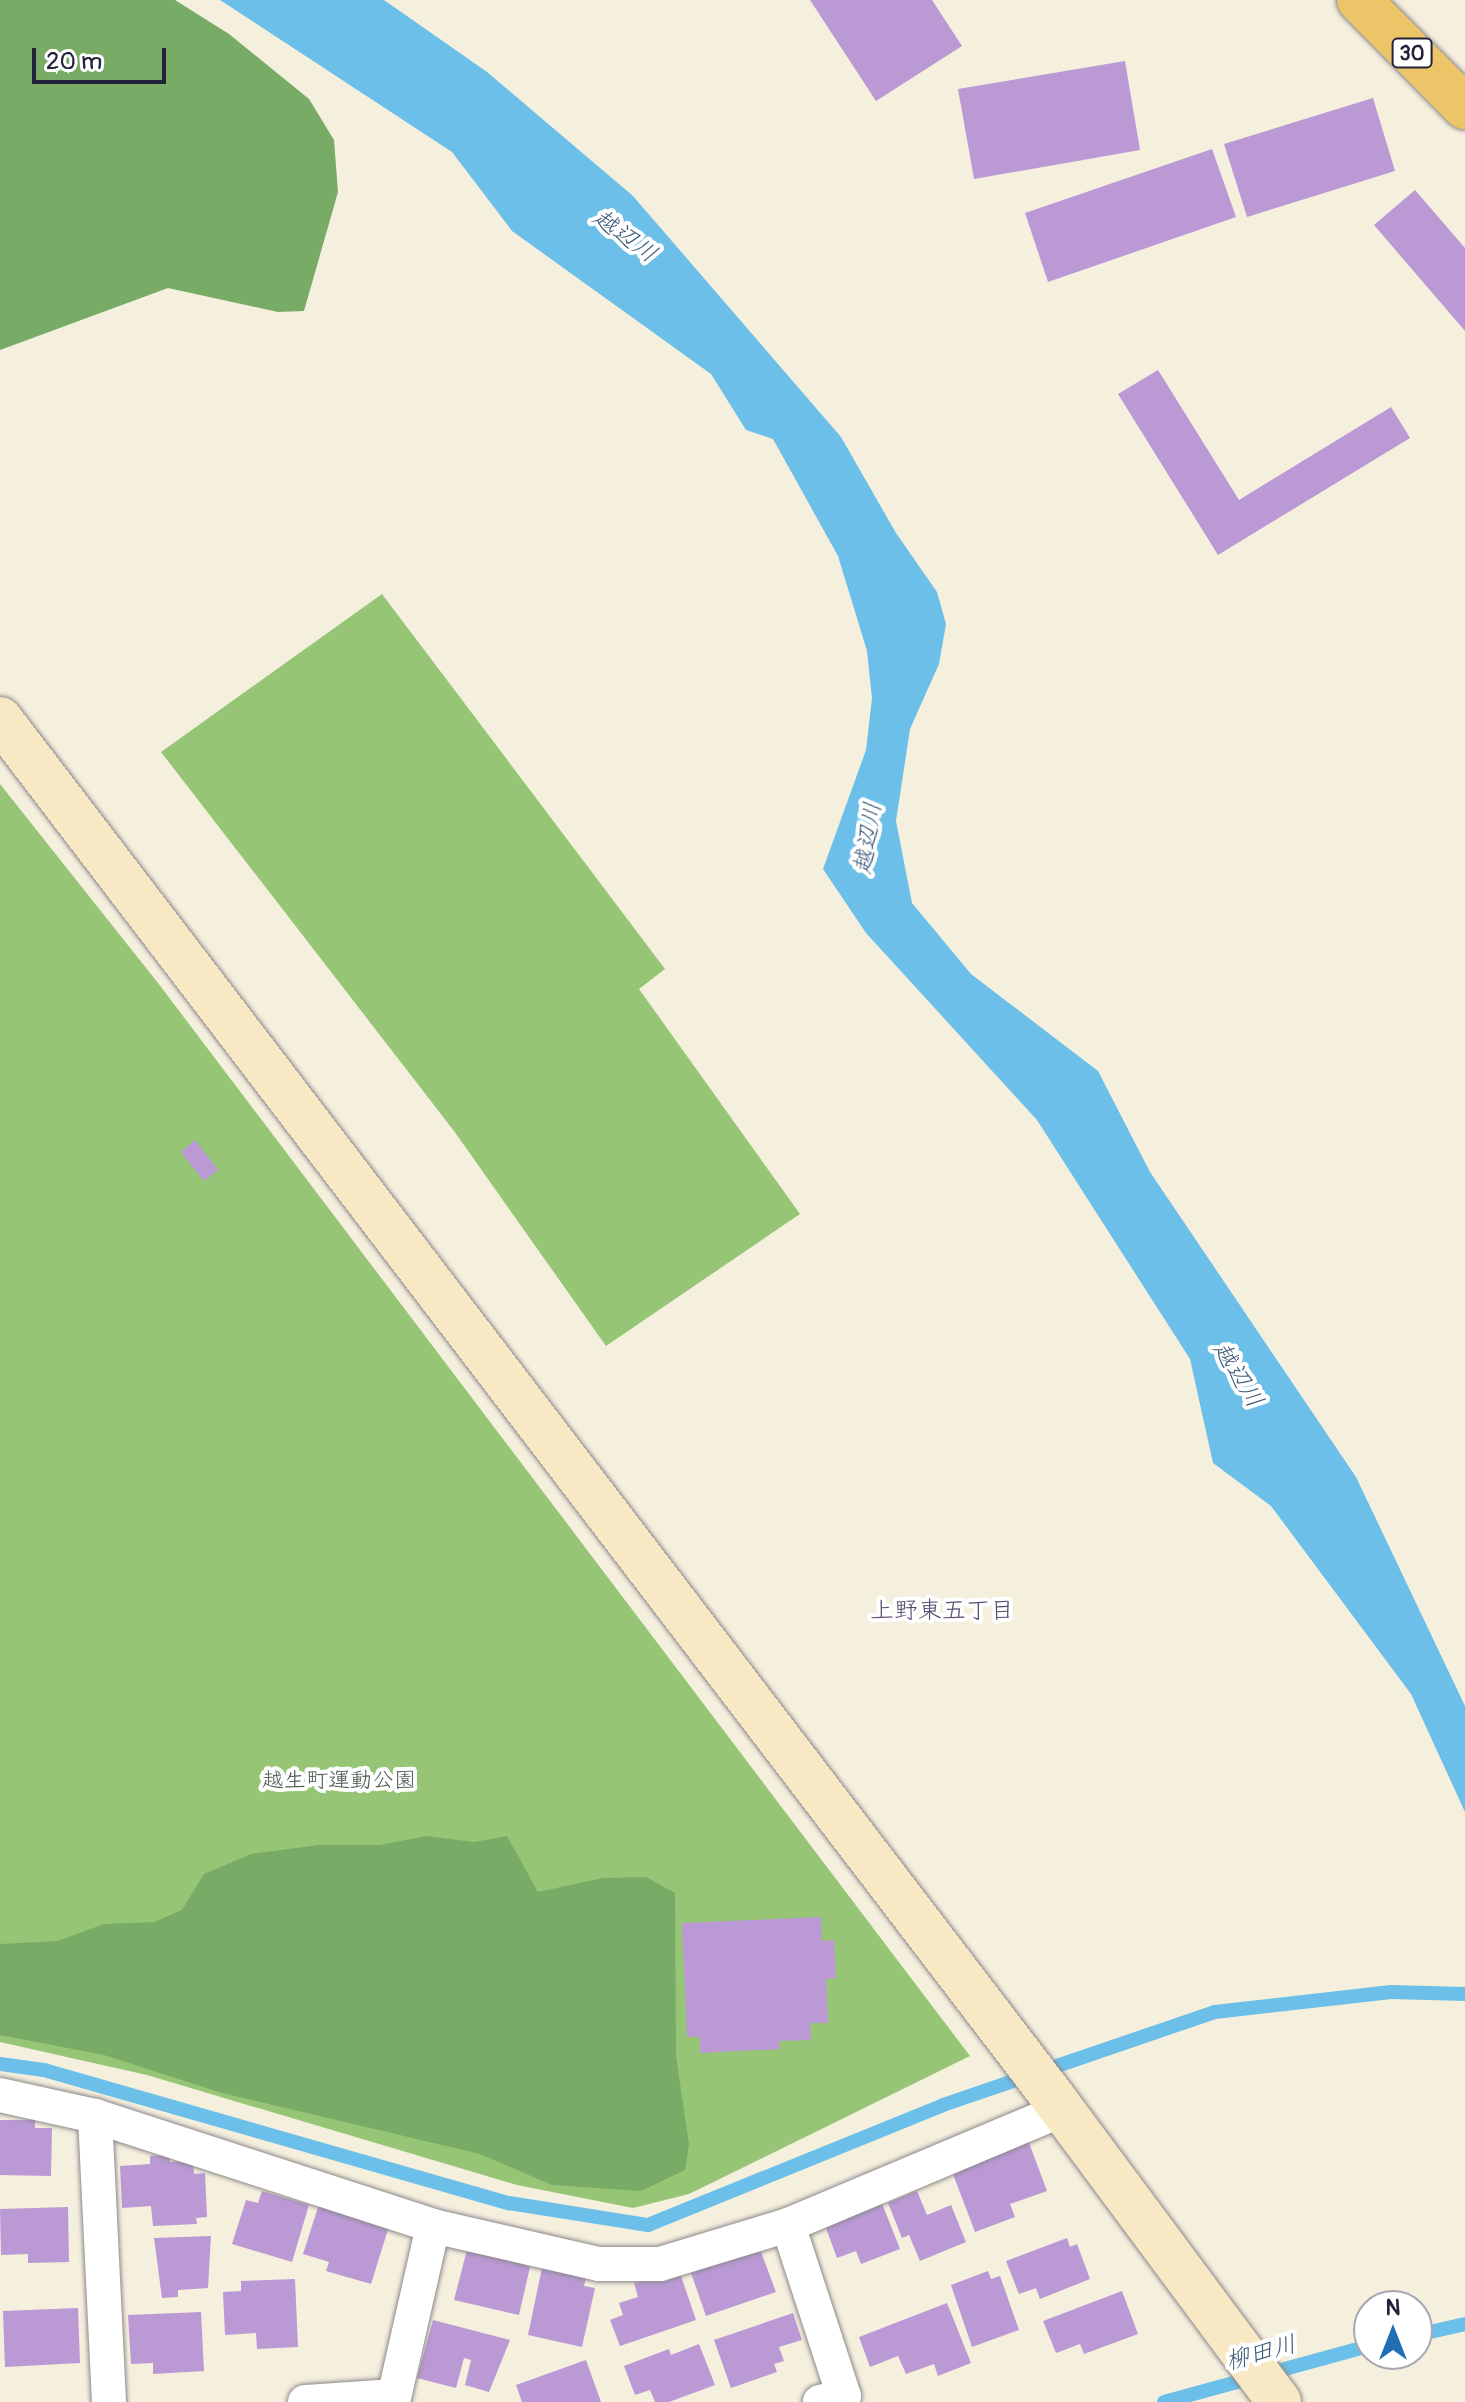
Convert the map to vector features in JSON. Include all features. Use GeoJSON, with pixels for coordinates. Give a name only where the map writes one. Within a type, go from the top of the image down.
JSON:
{"type":"FeatureCollection","features":[{"type":"Feature","properties":{"kind":"main road","name":"30"},"geometry":{"type":"LineString","coordinates":[[1359,0],[1465,107]]}},
{"type":"Feature","properties":{"kind":"street"},"geometry":{"type":"LineString","coordinates":[[0,719],[1059,2105],[1279,2402]]}},
{"type":"Feature","properties":{"kind":"street"},"geometry":{"type":"LineString","coordinates":[[0,2095],[95,2116],[433,2226],[599,2264],[660,2264],[788,2225],[1059,2105]]}},
{"type":"Feature","properties":{"kind":"street"},"geometry":{"type":"LineString","coordinates":[[95,2116],[109,2402]]}},
{"type":"Feature","properties":{"kind":"street"},"geometry":{"type":"LineString","coordinates":[[788,2225],[844,2396],[820,2402]]}},
{"type":"Feature","properties":{"kind":"street"},"geometry":{"type":"LineString","coordinates":[[305,2402],[393,2399],[433,2226]]}},
{"type":"Feature","properties":{"kind":"green space"},"geometry":{"type":"Polygon","coordinates":[[[0,0],[175,0],[229,34],[309,99],[334,140],[338,192],[304,311],[278,312],[168,288],[0,350],[0,0]]]}},
{"type":"Feature","properties":{"kind":"green space"},"geometry":{"type":"Polygon","coordinates":[[[382,594],[665,969],[639,989],[800,1214],[606,1346],[454,1131],[161,752],[382,594]]]}},
{"type":"Feature","properties":{"kind":"green space","name":"越生町運動公園"},"geometry":{"type":"Polygon","coordinates":[[[0,784],[158,983],[970,2056],[689,2194],[633,2208],[517,2185],[147,2075],[0,2042],[0,784]]]}},
{"type":"Feature","properties":{"kind":"green space"},"geometry":{"type":"Polygon","coordinates":[[[426,1836],[474,1842],[507,1836],[538,1892],[603,1878],[646,1877],[675,1893],[676,2056],[689,2145],[685,2170],[641,2191],[552,2185],[480,2154],[222,2093],[104,2055],[0,2035],[0,1944],[58,1941],[104,1924],[154,1922],[182,1910],[204,1874],[251,1854],[319,1845],[380,1845],[426,1836]]]}},
{"type":"Feature","properties":{"kind":"water","name":"越辺川"},"geometry":{"type":"Polygon","coordinates":[[[220,0],[384,0],[487,72],[633,196],[841,437],[896,533],[937,592],[946,624],[939,664],[910,729],[896,821],[912,903],[971,974],[1098,1071],[1150,1172],[1356,1477],[1465,1706],[1465,1812],[1411,1694],[1271,1506],[1213,1463],[1190,1359],[1037,1120],[866,933],[823,869],[866,750],[872,698],[867,651],[838,556],[773,439],[746,430],[711,374],[512,231],[452,152],[220,0]]]}},
{"type":"Feature","properties":{"kind":"building"},"geometry":{"type":"Polygon","coordinates":[[[810,0],[932,0],[962,46],[876,101],[810,0]]]}},
{"type":"Feature","properties":{"kind":"building"},"geometry":{"type":"Polygon","coordinates":[[[1125,61],[1140,150],[974,179],[958,89],[1125,61]]]}},
{"type":"Feature","properties":{"kind":"building"},"geometry":{"type":"Polygon","coordinates":[[[1373,98],[1395,171],[1247,217],[1224,144],[1373,98]]]}},
{"type":"Feature","properties":{"kind":"building"},"geometry":{"type":"Polygon","coordinates":[[[1212,149],[1236,217],[1048,282],[1025,213],[1212,149]]]}},
{"type":"Feature","properties":{"kind":"building"},"geometry":{"type":"Polygon","coordinates":[[[1415,190],[1465,248],[1465,331],[1374,225],[1415,190]]]}},
{"type":"Feature","properties":{"kind":"building"},"geometry":{"type":"Polygon","coordinates":[[[1158,370],[1239,500],[1391,407],[1410,438],[1218,555],[1118,394],[1158,370]]]}},
{"type":"Feature","properties":{"kind":"building"},"geometry":{"type":"Polygon","coordinates":[[[195,1140],[218,1170],[204,1181],[181,1152],[195,1140]]]}},
{"type":"Feature","properties":{"kind":"building"},"geometry":{"type":"Polygon","coordinates":[[[821,1917],[822,1941],[834,1940],[836,1978],[826,1979],[828,2023],[810,2023],[811,2040],[779,2041],[780,2049],[700,2053],[700,2037],[687,2037],[682,1923],[821,1917]]]}},
{"type":"Feature","properties":{"kind":"building"},"geometry":{"type":"Polygon","coordinates":[[[0,2120],[35,2120],[35,2128],[52,2128],[51,2176],[0,2175],[0,2120]]]}},
{"type":"Feature","properties":{"kind":"building"},"geometry":{"type":"Polygon","coordinates":[[[1028,2140],[1047,2191],[1010,2204],[1015,2217],[975,2232],[951,2169],[1028,2140]]]}},
{"type":"Feature","properties":{"kind":"building"},"geometry":{"type":"Polygon","coordinates":[[[169,2155],[170,2162],[193,2161],[194,2174],[205,2173],[207,2217],[196,2218],[197,2224],[153,2226],[151,2206],[122,2208],[120,2166],[150,2164],[150,2156],[169,2155]]]}},
{"type":"Feature","properties":{"kind":"building"},"geometry":{"type":"Polygon","coordinates":[[[262,2191],[309,2205],[292,2262],[232,2244],[246,2200],[258,2203],[262,2191]]]}},
{"type":"Feature","properties":{"kind":"building"},"geometry":{"type":"Polygon","coordinates":[[[917,2191],[927,2215],[951,2205],[966,2242],[920,2261],[909,2235],[902,2238],[888,2203],[917,2191]]]}},
{"type":"Feature","properties":{"kind":"building"},"geometry":{"type":"Polygon","coordinates":[[[320,2201],[390,2223],[371,2284],[326,2271],[329,2262],[303,2254],[320,2201]]]}},
{"type":"Feature","properties":{"kind":"building"},"geometry":{"type":"Polygon","coordinates":[[[881,2201],[900,2249],[861,2264],[856,2251],[837,2258],[824,2223],[881,2201]]]}},
{"type":"Feature","properties":{"kind":"building"},"geometry":{"type":"Polygon","coordinates":[[[68,2207],[69,2262],[28,2263],[28,2254],[1,2255],[0,2209],[68,2207]]]}},
{"type":"Feature","properties":{"kind":"building"},"geometry":{"type":"Polygon","coordinates":[[[211,2236],[208,2288],[178,2290],[178,2297],[162,2298],[154,2238],[211,2236]]]}},
{"type":"Feature","properties":{"kind":"building"},"geometry":{"type":"Polygon","coordinates":[[[1067,2238],[1070,2247],[1077,2244],[1090,2279],[1040,2299],[1036,2288],[1019,2294],[1006,2261],[1067,2238]]]}},
{"type":"Feature","properties":{"kind":"building"},"geometry":{"type":"Polygon","coordinates":[[[468,2246],[530,2267],[519,2315],[454,2300],[468,2246]]]}},
{"type":"Feature","properties":{"kind":"building"},"geometry":{"type":"Polygon","coordinates":[[[760,2249],[776,2292],[706,2316],[691,2273],[760,2249]]]}},
{"type":"Feature","properties":{"kind":"building"},"geometry":{"type":"Polygon","coordinates":[[[542,2268],[586,2278],[584,2286],[595,2288],[582,2347],[528,2335],[542,2268]]]}},
{"type":"Feature","properties":{"kind":"building"},"geometry":{"type":"Polygon","coordinates":[[[988,2271],[991,2279],[1000,2276],[1019,2330],[972,2347],[951,2285],[988,2271]]]}},
{"type":"Feature","properties":{"kind":"building"},"geometry":{"type":"Polygon","coordinates":[[[660,2274],[663,2282],[681,2276],[696,2320],[620,2346],[610,2320],[623,2315],[619,2303],[638,2297],[634,2283],[660,2274]]]}},
{"type":"Feature","properties":{"kind":"building"},"geometry":{"type":"Polygon","coordinates":[[[295,2279],[298,2347],[257,2349],[256,2333],[225,2335],[223,2292],[241,2291],[241,2281],[295,2279]]]}},
{"type":"Feature","properties":{"kind":"building"},"geometry":{"type":"Polygon","coordinates":[[[1122,2291],[1138,2334],[1084,2354],[1080,2344],[1056,2353],[1043,2321],[1122,2291]]]}},
{"type":"Feature","properties":{"kind":"building"},"geometry":{"type":"Polygon","coordinates":[[[947,2303],[971,2363],[938,2376],[934,2364],[906,2374],[898,2356],[870,2367],[859,2337],[947,2303]]]}},
{"type":"Feature","properties":{"kind":"building"},"geometry":{"type":"Polygon","coordinates":[[[78,2308],[80,2363],[5,2367],[3,2311],[78,2308]]]}},
{"type":"Feature","properties":{"kind":"building"},"geometry":{"type":"Polygon","coordinates":[[[201,2312],[204,2371],[153,2374],[153,2363],[131,2364],[128,2315],[201,2312]]]}},
{"type":"Feature","properties":{"kind":"building"},"geometry":{"type":"Polygon","coordinates":[[[793,2313],[802,2340],[779,2347],[784,2361],[774,2364],[777,2372],[731,2388],[714,2340],[793,2313]]]}},
{"type":"Feature","properties":{"kind":"building"},"geometry":{"type":"Polygon","coordinates":[[[433,2320],[510,2340],[489,2392],[465,2385],[471,2360],[464,2358],[456,2388],[417,2378],[433,2320]]]}},
{"type":"Feature","properties":{"kind":"building"},"geometry":{"type":"Polygon","coordinates":[[[699,2344],[715,2385],[669,2402],[655,2402],[650,2390],[635,2395],[624,2366],[669,2349],[671,2355],[699,2344]]]}},
{"type":"Feature","properties":{"kind":"building"},"geometry":{"type":"Polygon","coordinates":[[[586,2360],[601,2402],[522,2402],[516,2385],[586,2360]]]}},
{"type":"Feature","properties":{"kind":"waterway"},"geometry":{"type":"LineString","coordinates":[[0,2064],[44,2070],[509,2203],[648,2225],[943,2105],[1215,2012],[1391,1992],[1465,1994]]}},
{"type":"Feature","properties":{"kind":"waterway","name":"柳田川"},"geometry":{"type":"LineString","coordinates":[[1433,2331],[1465,2324]]}},
{"type":"Feature","properties":{"kind":"waterway","name":"柳田川"},"geometry":{"type":"LineString","coordinates":[[1164,2402],[1353,2350]]}},
{"type":"Feature","properties":{"kind":"district","name":"上野東五丁目"},"geometry":{"type":"Point","coordinates":[942,1611]}}]}
